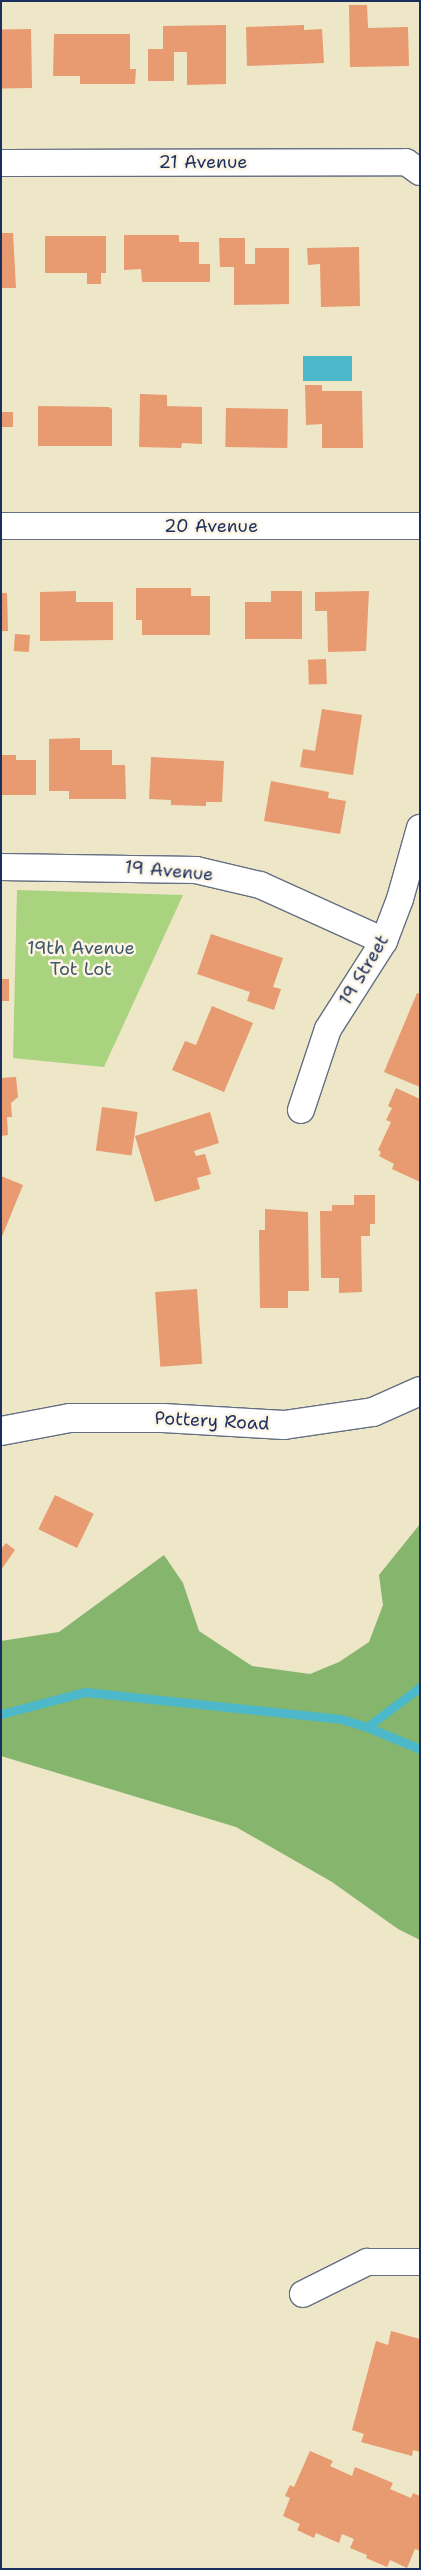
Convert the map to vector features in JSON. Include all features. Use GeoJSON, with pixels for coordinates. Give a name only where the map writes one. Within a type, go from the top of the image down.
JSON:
{"type":"FeatureCollection","features":[{"type":"Feature","properties":{"kind":"street","name":"21 Avenue"},"geometry":{"type":"LineString","coordinates":[[1,163],[413,167]]}},
{"type":"Feature","properties":{"kind":"street","name":"20 Avenue"},"geometry":{"type":"LineString","coordinates":[[1,526],[420,526]]}},
{"type":"Feature","properties":{"kind":"street","name":"19 Street"},"geometry":{"type":"LineString","coordinates":[[301,1110],[328,1029],[384,941],[403,891],[420,828]]}},
{"type":"Feature","properties":{"kind":"street","name":"19 Avenue"},"geometry":{"type":"LineString","coordinates":[[1,867],[125,866],[196,870],[260,885],[384,941]]}},
{"type":"Feature","properties":{"kind":"street","name":"Pottery Road"},"geometry":{"type":"LineString","coordinates":[[1,1431],[70,1418],[163,1418],[284,1425],[373,1412],[420,1391]]}},
{"type":"Feature","properties":{"kind":"street"},"geometry":{"type":"LineString","coordinates":[[303,2294],[367,2262],[420,2262]]}},
{"type":"Feature","properties":{"kind":"green space","name":"19th Avenue Tot Lot"},"geometry":{"type":"Polygon","coordinates":[[[17,890],[183,895],[104,1067],[13,1058],[17,890]]]}},
{"type":"Feature","properties":{"kind":"green space"},"geometry":{"type":"Polygon","coordinates":[[[420,1524],[420,1940],[398,1929],[332,1882],[236,1827],[1,1756],[1,1641],[59,1632],[164,1555],[183,1583],[199,1631],[252,1666],[310,1674],[339,1662],[369,1642],[383,1605],[379,1575],[420,1524]]]}},
{"type":"Feature","properties":{"kind":"water"},"geometry":{"type":"Polygon","coordinates":[[[303,356],[352,356],[352,381],[303,381],[303,356]]]}},
{"type":"Feature","properties":{"kind":"building"},"geometry":{"type":"Polygon","coordinates":[[[349,5],[367,5],[368,28],[408,27],[409,66],[350,67],[349,5]]]}},
{"type":"Feature","properties":{"kind":"building"},"geometry":{"type":"Polygon","coordinates":[[[226,25],[226,84],[187,85],[187,52],[174,52],[174,81],[148,81],[148,49],[163,49],[163,26],[226,25]]]}},
{"type":"Feature","properties":{"kind":"building"},"geometry":{"type":"Polygon","coordinates":[[[304,25],[304,30],[322,29],[324,63],[247,66],[246,27],[304,25]]]}},
{"type":"Feature","properties":{"kind":"building"},"geometry":{"type":"Polygon","coordinates":[[[31,29],[32,88],[2,89],[1,30],[31,29]]]}},
{"type":"Feature","properties":{"kind":"building"},"geometry":{"type":"Polygon","coordinates":[[[54,34],[130,34],[130,69],[136,69],[135,84],[80,84],[80,76],[53,76],[54,34]]]}},
{"type":"Feature","properties":{"kind":"building"},"geometry":{"type":"Polygon","coordinates":[[[1,233],[13,233],[16,288],[1,288],[1,233]]]}},
{"type":"Feature","properties":{"kind":"building"},"geometry":{"type":"Polygon","coordinates":[[[124,235],[179,235],[179,242],[199,242],[199,264],[210,264],[210,282],[142,282],[141,269],[124,270],[124,235]]]}},
{"type":"Feature","properties":{"kind":"building"},"geometry":{"type":"Polygon","coordinates":[[[45,236],[106,236],[106,273],[101,273],[101,284],[87,284],[87,273],[45,273],[45,236]]]}},
{"type":"Feature","properties":{"kind":"building"},"geometry":{"type":"Polygon","coordinates":[[[219,238],[245,238],[245,264],[255,264],[255,248],[289,248],[289,304],[234,305],[234,267],[220,267],[219,238]]]}},
{"type":"Feature","properties":{"kind":"building"},"geometry":{"type":"Polygon","coordinates":[[[359,247],[360,306],[321,307],[320,264],[308,265],[307,248],[359,247]]]}},
{"type":"Feature","properties":{"kind":"building"},"geometry":{"type":"Polygon","coordinates":[[[305,385],[322,385],[322,391],[362,391],[363,448],[322,448],[322,424],[306,425],[305,385]]]}},
{"type":"Feature","properties":{"kind":"building"},"geometry":{"type":"Polygon","coordinates":[[[140,394],[167,395],[167,406],[202,407],[202,444],[182,443],[181,448],[139,447],[140,394]]]}},
{"type":"Feature","properties":{"kind":"building"},"geometry":{"type":"Polygon","coordinates":[[[38,406],[109,407],[112,409],[112,446],[38,446],[38,406]]]}},
{"type":"Feature","properties":{"kind":"building"},"geometry":{"type":"Polygon","coordinates":[[[226,408],[288,409],[287,448],[225,447],[226,408]]]}},
{"type":"Feature","properties":{"kind":"building"},"geometry":{"type":"Polygon","coordinates":[[[1,412],[13,412],[13,427],[1,427],[1,412]]]}},
{"type":"Feature","properties":{"kind":"building"},"geometry":{"type":"Polygon","coordinates":[[[136,588],[191,588],[191,596],[210,596],[210,635],[142,635],[142,620],[136,620],[136,588]]]}},
{"type":"Feature","properties":{"kind":"building"},"geometry":{"type":"Polygon","coordinates":[[[76,591],[76,602],[113,602],[113,640],[40,641],[40,592],[76,591]]]}},
{"type":"Feature","properties":{"kind":"building"},"geometry":{"type":"Polygon","coordinates":[[[271,591],[302,591],[302,639],[245,639],[245,602],[271,602],[271,591]]]}},
{"type":"Feature","properties":{"kind":"building"},"geometry":{"type":"Polygon","coordinates":[[[369,591],[366,651],[328,652],[327,611],[315,611],[315,592],[369,591]]]}},
{"type":"Feature","properties":{"kind":"building"},"geometry":{"type":"Polygon","coordinates":[[[1,593],[7,593],[8,631],[1,631],[1,593]]]}},
{"type":"Feature","properties":{"kind":"building"},"geometry":{"type":"Polygon","coordinates":[[[15,634],[30,635],[29,652],[14,651],[15,634]]]}},
{"type":"Feature","properties":{"kind":"building"},"geometry":{"type":"Polygon","coordinates":[[[326,659],[327,684],[309,685],[308,660],[326,659]]]}},
{"type":"Feature","properties":{"kind":"building"},"geometry":{"type":"Polygon","coordinates":[[[322,709],[362,715],[353,775],[300,767],[303,749],[315,751],[322,709]]]}},
{"type":"Feature","properties":{"kind":"building"},"geometry":{"type":"Polygon","coordinates":[[[80,738],[80,750],[112,750],[112,765],[125,765],[126,799],[69,799],[69,791],[49,791],[49,739],[80,738]]]}},
{"type":"Feature","properties":{"kind":"building"},"geometry":{"type":"Polygon","coordinates":[[[1,755],[16,755],[16,760],[36,760],[36,795],[1,795],[1,755]]]}},
{"type":"Feature","properties":{"kind":"building"},"geometry":{"type":"Polygon","coordinates":[[[151,757],[224,761],[222,802],[206,802],[206,806],[171,805],[171,800],[149,799],[151,757]]]}},
{"type":"Feature","properties":{"kind":"building"},"geometry":{"type":"Polygon","coordinates":[[[271,781],[329,792],[328,798],[346,801],[340,834],[264,821],[271,781]]]}},
{"type":"Feature","properties":{"kind":"building"},"geometry":{"type":"Polygon","coordinates":[[[211,934],[283,958],[273,987],[281,989],[274,1010],[247,1001],[250,992],[197,974],[211,934]]]}},
{"type":"Feature","properties":{"kind":"building"},"geometry":{"type":"Polygon","coordinates":[[[1,979],[9,979],[9,1001],[1,1001],[1,979]]]}},
{"type":"Feature","properties":{"kind":"building"},"geometry":{"type":"Polygon","coordinates":[[[417,993],[420,994],[420,1087],[384,1072],[417,993]]]}},
{"type":"Feature","properties":{"kind":"building"},"geometry":{"type":"Polygon","coordinates":[[[212,1006],[253,1023],[224,1092],[172,1070],[185,1041],[196,1045],[212,1006]]]}},
{"type":"Feature","properties":{"kind":"building"},"geometry":{"type":"Polygon","coordinates":[[[16,1077],[18,1097],[11,1103],[12,1117],[7,1117],[8,1135],[1,1136],[1,1078],[16,1077]]]}},
{"type":"Feature","properties":{"kind":"building"},"geometry":{"type":"Polygon","coordinates":[[[396,1088],[420,1099],[420,1182],[392,1169],[394,1164],[379,1156],[381,1152],[378,1150],[391,1122],[386,1120],[392,1108],[388,1106],[396,1088]]]}},
{"type":"Feature","properties":{"kind":"building"},"geometry":{"type":"Polygon","coordinates":[[[102,1107],[138,1112],[132,1156],[96,1151],[102,1107]]]}},
{"type":"Feature","properties":{"kind":"building"},"geometry":{"type":"Polygon","coordinates":[[[210,1112],[219,1143],[194,1151],[196,1156],[205,1154],[211,1174],[197,1178],[200,1189],[155,1202],[135,1136],[210,1112]]]}},
{"type":"Feature","properties":{"kind":"building"},"geometry":{"type":"Polygon","coordinates":[[[1,1176],[23,1185],[1,1239],[1,1176]]]}},
{"type":"Feature","properties":{"kind":"building"},"geometry":{"type":"Polygon","coordinates":[[[354,1195],[375,1195],[375,1224],[370,1224],[370,1236],[361,1236],[362,1292],[339,1293],[339,1278],[321,1278],[320,1211],[332,1211],[332,1205],[354,1205],[354,1195]]]}},
{"type":"Feature","properties":{"kind":"building"},"geometry":{"type":"Polygon","coordinates":[[[265,1209],[308,1212],[309,1291],[288,1291],[288,1308],[260,1308],[259,1230],[265,1230],[265,1209]]]}},
{"type":"Feature","properties":{"kind":"building"},"geometry":{"type":"Polygon","coordinates":[[[197,1289],[202,1364],[160,1367],[155,1292],[197,1289]]]}},
{"type":"Feature","properties":{"kind":"building"},"geometry":{"type":"Polygon","coordinates":[[[55,1495],[94,1514],[77,1548],[38,1529],[55,1495]]]}},
{"type":"Feature","properties":{"kind":"building"},"geometry":{"type":"Polygon","coordinates":[[[6,1543],[15,1550],[1,1570],[1,1549],[6,1543]]]}},
{"type":"Feature","properties":{"kind":"building"},"geometry":{"type":"Polygon","coordinates":[[[391,2331],[420,2339],[420,2452],[413,2450],[412,2456],[361,2442],[364,2434],[352,2430],[376,2341],[388,2345],[391,2331]]]}},
{"type":"Feature","properties":{"kind":"building"},"geometry":{"type":"Polygon","coordinates":[[[310,2451],[333,2461],[330,2466],[352,2476],[355,2467],[393,2483],[390,2489],[411,2498],[413,2493],[420,2496],[420,2551],[415,2549],[407,2568],[390,2560],[387,2567],[366,2558],[367,2555],[350,2548],[354,2539],[342,2534],[339,2543],[316,2533],[314,2538],[297,2530],[300,2524],[283,2516],[290,2498],[285,2496],[290,2485],[294,2487],[310,2451]]]}},
{"type":"Feature","properties":{"kind":"waterway"},"geometry":{"type":"LineString","coordinates":[[367,1727],[420,1687]]}},
{"type":"Feature","properties":{"kind":"waterway"},"geometry":{"type":"LineString","coordinates":[[1,1714],[85,1692],[341,1719],[367,1727],[420,1749]]}}]}
